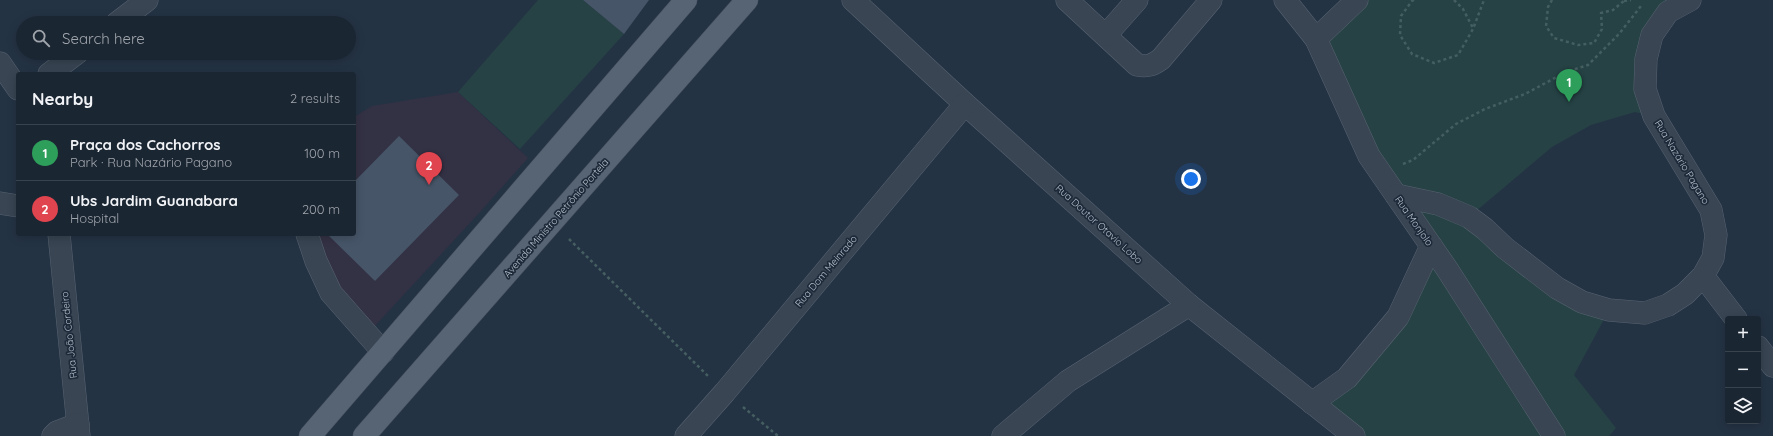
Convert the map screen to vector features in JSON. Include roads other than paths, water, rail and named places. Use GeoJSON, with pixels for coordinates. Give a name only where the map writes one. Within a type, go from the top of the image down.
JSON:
{"type":"FeatureCollection","features":[{"type":"Feature","properties":{"kind":"main road"},"geometry":{"type":"LineString","coordinates":[[310,436],[686,0]]}},
{"type":"Feature","properties":{"kind":"main road","name":"Avenida Ministro Petrônio Portela"},"geometry":{"type":"LineString","coordinates":[[364,436],[747,0]]}},
{"type":"Feature","properties":{"kind":"street"},"geometry":{"type":"LineString","coordinates":[[126,16],[148,0]]}},
{"type":"Feature","properties":{"kind":"street","name":"Rua Doutor Otavio Lobo"},"geometry":{"type":"LineString","coordinates":[[853,0],[965,104],[1189,305],[1354,436]]}},
{"type":"Feature","properties":{"kind":"street"},"geometry":{"type":"LineString","coordinates":[[1067,0],[1137,65],[1145,66],[1153,65],[1161,59],[1211,0]]}},
{"type":"Feature","properties":{"kind":"street"},"geometry":{"type":"LineString","coordinates":[[1106,35],[1137,0]]}},
{"type":"Feature","properties":{"kind":"street","name":"Rua Monjolo"},"geometry":{"type":"LineString","coordinates":[[1285,0],[1316,39],[1369,156],[1431,246],[1554,436]]}},
{"type":"Feature","properties":{"kind":"street"},"geometry":{"type":"LineString","coordinates":[[1316,39],[1357,0]]}},
{"type":"Feature","properties":{"kind":"street","name":"Rua Nazário Pagano"},"geometry":{"type":"LineString","coordinates":[[1396,194],[1438,204],[1469,217],[1485,229],[1505,248],[1556,288],[1582,302],[1609,310],[1645,313],[1668,305],[1685,294],[1703,276],[1713,258],[1716,235],[1711,210],[1654,116],[1645,89],[1646,59],[1652,35],[1668,12],[1690,0]]}},
{"type":"Feature","properties":{"kind":"street"},"geometry":{"type":"LineString","coordinates":[[52,72],[68,60]]}},
{"type":"Feature","properties":{"kind":"street"},"geometry":{"type":"LineString","coordinates":[[0,63],[16,86]]}},
{"type":"Feature","properties":{"kind":"street","name":"Rua Dom Meinrado"},"geometry":{"type":"LineString","coordinates":[[686,436],[725,392],[965,104]]}},
{"type":"Feature","properties":{"kind":"street"},"geometry":{"type":"LineString","coordinates":[[0,203],[16,206]]}},
{"type":"Feature","properties":{"kind":"street","name":"Rua João Cordeiro"},"geometry":{"type":"LineString","coordinates":[[58,236],[79,430]]}},
{"type":"Feature","properties":{"kind":"street"},"geometry":{"type":"LineString","coordinates":[[308,236],[316,261],[331,293],[383,352]]}},
{"type":"Feature","properties":{"kind":"street"},"geometry":{"type":"LineString","coordinates":[[1312,403],[1347,378],[1398,317],[1431,246]]}},
{"type":"Feature","properties":{"kind":"street"},"geometry":{"type":"LineString","coordinates":[[1703,276],[1734,316]]}},
{"type":"Feature","properties":{"kind":"street"},"geometry":{"type":"LineString","coordinates":[[1003,436],[1068,381],[1189,305]]}},
{"type":"Feature","properties":{"kind":"street"},"geometry":{"type":"LineString","coordinates":[[1761,351],[1773,366]]}},
{"type":"Feature","properties":{"kind":"street"},"geometry":{"type":"LineString","coordinates":[[53,436],[57,432],[79,430]]}},
{"type":"Feature","properties":{"kind":"place","name":"Praça dos Cachorros"},"geometry":{"type":"Point","coordinates":[1569,102]}},
{"type":"Feature","properties":{"kind":"place","name":"Ubs Jardim Guanabara"},"geometry":{"type":"Point","coordinates":[429,185]}}]}
